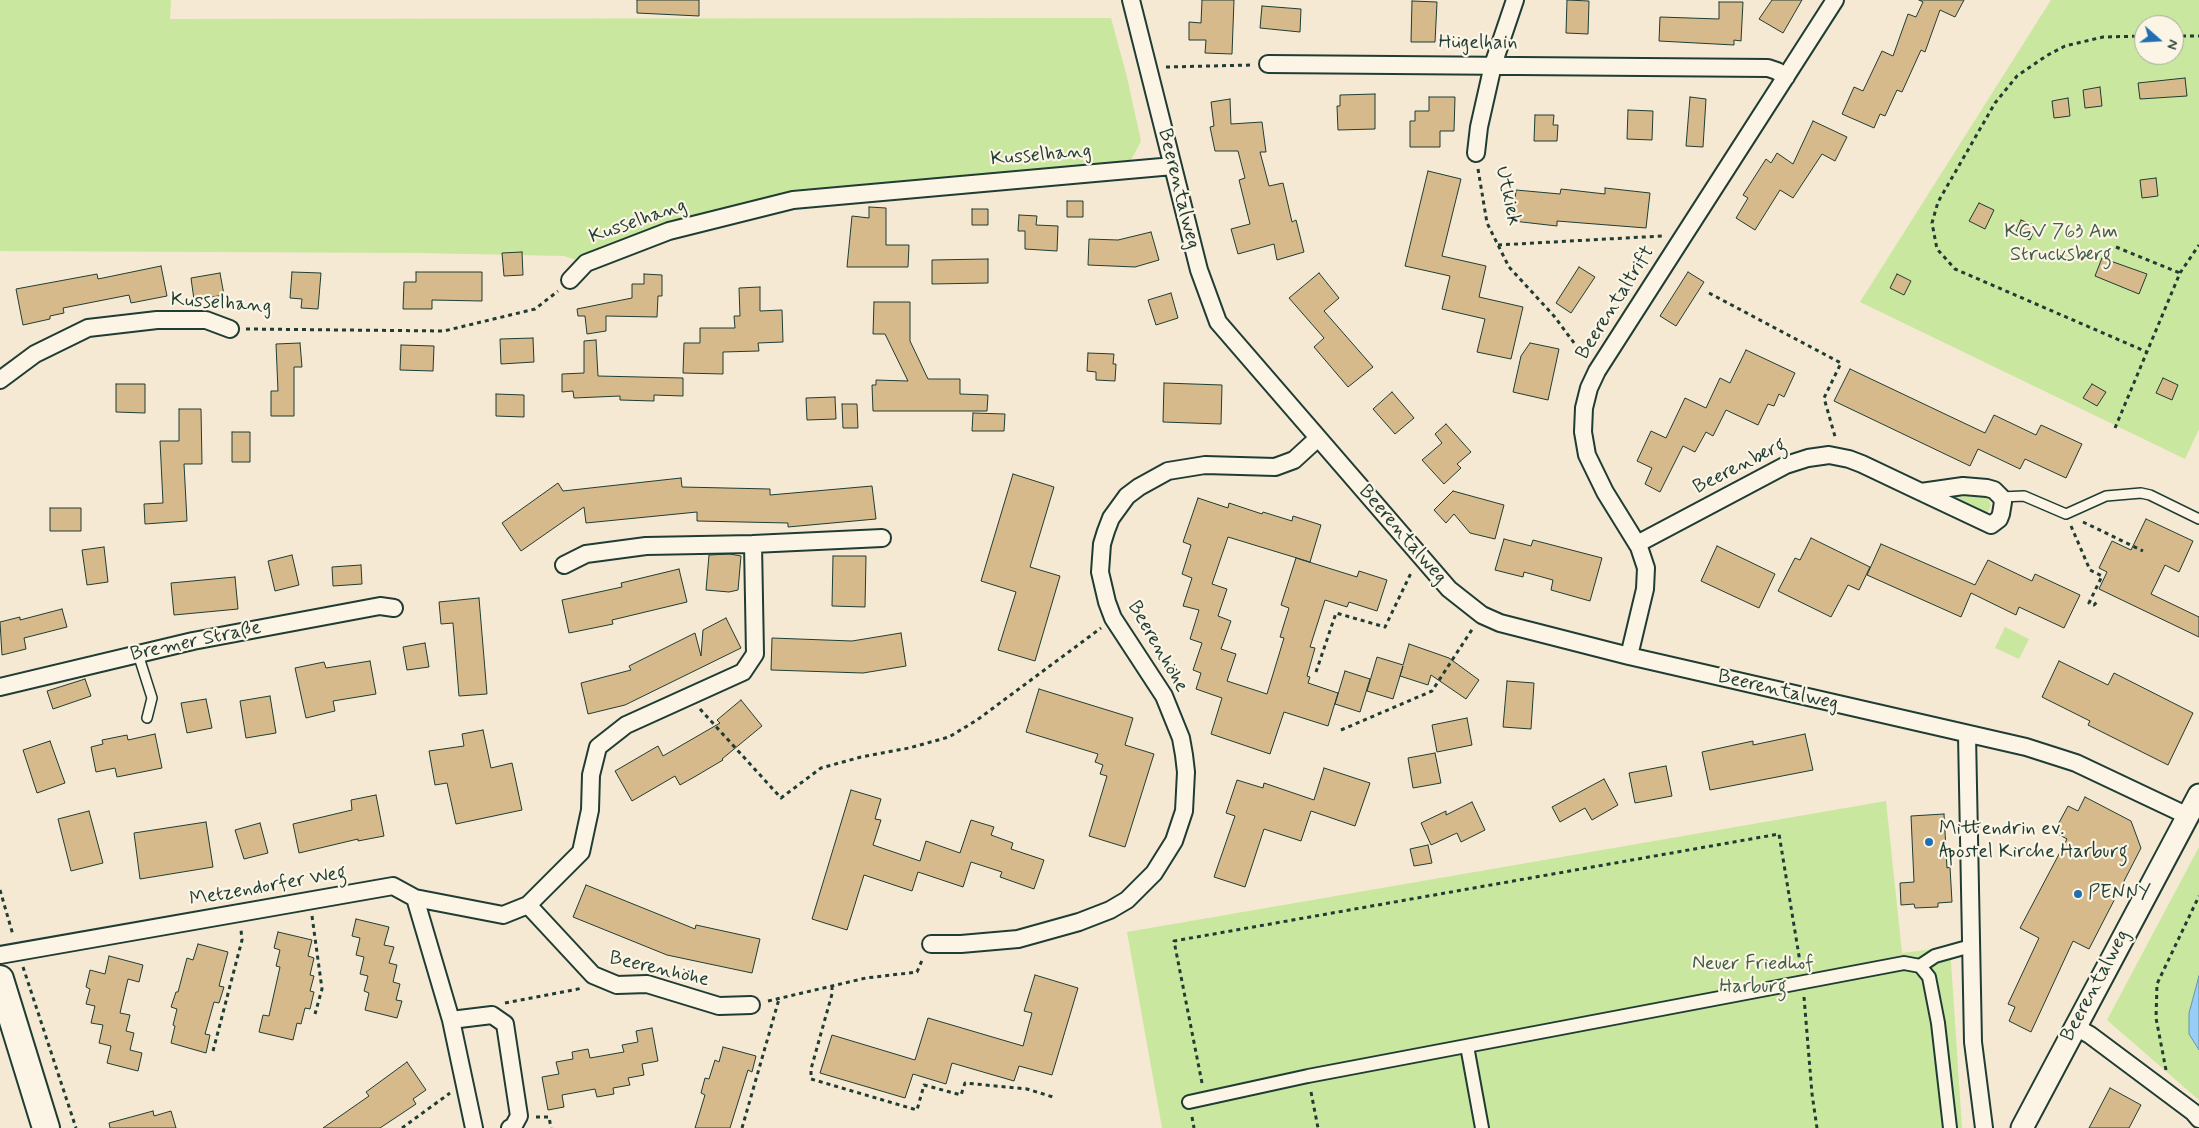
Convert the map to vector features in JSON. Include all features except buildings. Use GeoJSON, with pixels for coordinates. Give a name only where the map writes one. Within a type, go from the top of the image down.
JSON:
{"type":"FeatureCollection","features":[{"type":"Feature","properties":{"kind":"main road"},"geometry":{"type":"LineString","coordinates":[[0,979],[46,1128]]}},
{"type":"Feature","properties":{"kind":"street","name":"Beerentalweg"},"geometry":{"type":"LineString","coordinates":[[1131,0],[1198,270],[1218,322],[1449,589],[1482,615],[1500,623],[1629,656],[2026,747],[2076,762],[2191,818],[2074,1026],[2022,1128]]}},
{"type":"Feature","properties":{"kind":"street","name":"Utkiek"},"geometry":{"type":"LineString","coordinates":[[1476,153],[1478,127],[1493,65],[1515,0]]}},
{"type":"Feature","properties":{"kind":"street","name":"Beerentaltrift"},"geometry":{"type":"LineString","coordinates":[[1629,656],[1646,577],[1644,558],[1605,492],[1585,449],[1583,432],[1584,408],[1589,388],[1597,371],[1835,0]]}},
{"type":"Feature","properties":{"kind":"street","name":"Hügelhain"},"geometry":{"type":"LineString","coordinates":[[1268,64],[1768,68],[1786,77]]}},
{"type":"Feature","properties":{"kind":"street","name":"Kusselhang"},"geometry":{"type":"LineString","coordinates":[[570,280],[586,262],[669,231],[793,200],[1173,166]]}},
{"type":"Feature","properties":{"kind":"street","name":"Kusselhang"},"geometry":{"type":"LineString","coordinates":[[0,380],[35,354],[88,328],[157,320],[206,320],[230,329]]}},
{"type":"Feature","properties":{"kind":"street","name":"Beerenhöhe"},"geometry":{"type":"LineString","coordinates":[[931,944],[970,944],[1018,939],[1095,916],[1127,900],[1145,884],[1164,859],[1174,841],[1184,811],[1186,772],[1181,738],[1164,696],[1113,618],[1103,586],[1100,558],[1108,525],[1128,496],[1168,471],[1188,466],[1267,467],[1286,464],[1302,454],[1318,438]]}},
{"type":"Feature","properties":{"kind":"street","name":"Beerenberg"},"geometry":{"type":"LineString","coordinates":[[1637,544],[1786,465],[1808,458],[1829,455],[1862,464],[1991,525],[1999,519],[2001,514],[2003,502],[2001,497]]}},
{"type":"Feature","properties":{"kind":"street"},"geometry":{"type":"LineString","coordinates":[[1921,492],[1978,486],[1994,490],[2001,497]]}},
{"type":"Feature","properties":{"kind":"street"},"geometry":{"type":"LineString","coordinates":[[564,565],[586,554],[646,546],[753,544],[882,538]]}},
{"type":"Feature","properties":{"kind":"street"},"geometry":{"type":"LineString","coordinates":[[528,905],[581,852],[590,810],[591,775],[598,747],[626,725],[743,672],[755,654],[753,544]]}},
{"type":"Feature","properties":{"kind":"street","name":"Bremer Straße"},"geometry":{"type":"LineString","coordinates":[[0,687],[193,641],[380,606],[394,608]]}},
{"type":"Feature","properties":{"kind":"street"},"geometry":{"type":"LineString","coordinates":[[1967,735],[1973,1042],[1984,1128]]}},
{"type":"Feature","properties":{"kind":"street"},"geometry":{"type":"LineString","coordinates":[[2191,818],[2199,795]]}},
{"type":"Feature","properties":{"kind":"street","name":"Metzendorfer Weg"},"geometry":{"type":"LineString","coordinates":[[0,955],[393,886],[415,898],[503,915],[528,905]]}},
{"type":"Feature","properties":{"kind":"street"},"geometry":{"type":"LineString","coordinates":[[415,898],[451,1020],[474,1128]]}},
{"type":"Feature","properties":{"kind":"street","name":"Beerenhöhe"},"geometry":{"type":"LineString","coordinates":[[528,905],[593,975],[617,985],[647,984],[719,1006],[751,1005]]}},
{"type":"Feature","properties":{"kind":"street"},"geometry":{"type":"LineString","coordinates":[[1920,966],[1935,956],[1971,946]]}},
{"type":"Feature","properties":{"kind":"street"},"geometry":{"type":"LineString","coordinates":[[1189,1102],[1308,1076],[1904,963],[1920,966],[1929,977],[1939,1032],[1950,1128]]}},
{"type":"Feature","properties":{"kind":"street"},"geometry":{"type":"LineString","coordinates":[[451,1020],[492,1015],[505,1024],[514,1122]]}},
{"type":"Feature","properties":{"kind":"street"},"geometry":{"type":"LineString","coordinates":[[2074,1026],[2090,1035],[2199,1119]]}},
{"type":"Feature","properties":{"kind":"street"},"geometry":{"type":"LineString","coordinates":[[1467,1046],[1482,1128]]}},
{"type":"Feature","properties":{"kind":"lane"},"geometry":{"type":"LineString","coordinates":[[2001,497],[2024,496],[2066,514],[2106,496],[2140,493],[2150,495],[2199,519]]}},
{"type":"Feature","properties":{"kind":"lane"},"geometry":{"type":"LineString","coordinates":[[138,654],[152,698],[147,718]]}},
{"type":"Feature","properties":{"kind":"path"},"geometry":{"type":"LineString","coordinates":[[2134,36],[2103,37],[2064,46],[2017,76],[1995,103],[1938,202],[1932,223],[1937,249],[1956,269],[2147,352]]}},
{"type":"Feature","properties":{"kind":"path"},"geometry":{"type":"LineString","coordinates":[[2184,36],[2199,36]]}},
{"type":"Feature","properties":{"kind":"path"},"geometry":{"type":"LineString","coordinates":[[1168,66],[1268,64]]}},
{"type":"Feature","properties":{"kind":"path","name":"Utkiek"},"geometry":{"type":"LineString","coordinates":[[1476,153],[1487,223],[1509,267],[1554,316],[1597,371]]}},
{"type":"Feature","properties":{"kind":"path"},"geometry":{"type":"LineString","coordinates":[[1498,245],[1654,236]]}},
{"type":"Feature","properties":{"kind":"path"},"geometry":{"type":"LineString","coordinates":[[2115,428],[2180,273],[2199,245]]}},
{"type":"Feature","properties":{"kind":"path"},"geometry":{"type":"LineString","coordinates":[[2116,247],[2180,273]]}},
{"type":"Feature","properties":{"kind":"path","name":"Kusselhang"},"geometry":{"type":"LineString","coordinates":[[230,329],[444,331],[535,309],[570,280]]}},
{"type":"Feature","properties":{"kind":"path"},"geometry":{"type":"LineString","coordinates":[[1709,294],[1841,363],[1824,398],[1834,428],[1840,457]]}},
{"type":"Feature","properties":{"kind":"path"},"geometry":{"type":"LineString","coordinates":[[2066,514],[2143,551]]}},
{"type":"Feature","properties":{"kind":"path"},"geometry":{"type":"LineString","coordinates":[[2066,514],[2090,570],[2102,576],[2089,603],[2094,605],[2099,600]]}},
{"type":"Feature","properties":{"kind":"path"},"geometry":{"type":"LineString","coordinates":[[1316,672],[1336,614],[1386,628],[1412,570]]}},
{"type":"Feature","properties":{"kind":"path"},"geometry":{"type":"LineString","coordinates":[[1341,730],[1432,691],[1482,615]]}},
{"type":"Feature","properties":{"kind":"path"},"geometry":{"type":"LineString","coordinates":[[688,697],[781,798],[821,768],[861,757],[949,738],[977,720],[1113,618]]}},
{"type":"Feature","properties":{"kind":"path"},"geometry":{"type":"LineString","coordinates":[[1207,1097],[1203,1088],[1174,941],[1779,834],[1803,981],[1812,1094],[1817,1128]]}},
{"type":"Feature","properties":{"kind":"path"},"geometry":{"type":"LineString","coordinates":[[0,890],[18,952],[76,1128]]}},
{"type":"Feature","properties":{"kind":"path"},"geometry":{"type":"LineString","coordinates":[[2171,1096],[2156,1018],[2157,984],[2199,896]]}},
{"type":"Feature","properties":{"kind":"path"},"geometry":{"type":"LineString","coordinates":[[310,901],[322,989],[315,1014]]}},
{"type":"Feature","properties":{"kind":"path"},"geometry":{"type":"LineString","coordinates":[[213,1051],[242,940],[240,913]]}},
{"type":"Feature","properties":{"kind":"path"},"geometry":{"type":"LineString","coordinates":[[751,1005],[866,978],[916,972],[931,944]]}},
{"type":"Feature","properties":{"kind":"path"},"geometry":{"type":"LineString","coordinates":[[492,1015],[502,1004],[589,987],[593,975]]}},
{"type":"Feature","properties":{"kind":"path"},"geometry":{"type":"LineString","coordinates":[[832,986],[810,1079],[918,1110],[924,1085],[961,1094],[965,1083],[1027,1089],[1053,1097]]}},
{"type":"Feature","properties":{"kind":"path"},"geometry":{"type":"LineString","coordinates":[[742,1128],[778,999]]}},
{"type":"Feature","properties":{"kind":"path"},"geometry":{"type":"LineString","coordinates":[[1308,1076],[1318,1128]]}},
{"type":"Feature","properties":{"kind":"path"},"geometry":{"type":"LineString","coordinates":[[402,1128],[464,1082]]}},
{"type":"Feature","properties":{"kind":"path"},"geometry":{"type":"LineString","coordinates":[[514,1122],[549,1117],[551,1128]]}},
{"type":"Feature","properties":{"kind":"green space"},"geometry":{"type":"Polygon","coordinates":[[[0,0],[171,0],[170,19],[1111,18],[1127,77],[1141,141],[1126,170],[793,200],[586,263],[564,256],[420,253],[0,251],[0,0]]]}},
{"type":"Feature","properties":{"kind":"green space","name":"KGV 763 Am Strucksberg"},"geometry":{"type":"Polygon","coordinates":[[[2051,0],[2199,0],[2199,429],[2185,459],[1860,302],[2051,0]]]}},
{"type":"Feature","properties":{"kind":"green space"},"geometry":{"type":"Polygon","coordinates":[[[1973,496],[1988,498],[1991,505],[1988,512],[1982,513],[1953,500],[1955,497],[1973,496]]]}},
{"type":"Feature","properties":{"kind":"green space"},"geometry":{"type":"Polygon","coordinates":[[[2005,627],[2029,639],[2019,659],[1995,648],[2005,627]]]}},
{"type":"Feature","properties":{"kind":"green space","name":"Neuer Friedhof Harburg"},"geometry":{"type":"Polygon","coordinates":[[[1886,801],[1902,953],[1950,947],[1962,1128],[1162,1128],[1127,932],[1886,801]]]}},
{"type":"Feature","properties":{"kind":"green space"},"geometry":{"type":"Polygon","coordinates":[[[2199,847],[2199,976],[2189,1013],[2189,1034],[2199,1050],[2199,1100],[2107,1020],[2199,847]]]}},
{"type":"Feature","properties":{"kind":"water"},"geometry":{"type":"Polygon","coordinates":[[[2199,976],[2199,1050],[2189,1034],[2189,1013],[2199,976]]]}},
{"type":"Feature","properties":{"kind":"place","name":"Mittendrin ev. Apostel Kirche Harburg"},"geometry":{"type":"Point","coordinates":[1929,842]}},
{"type":"Feature","properties":{"kind":"place","name":"PENNY"},"geometry":{"type":"Point","coordinates":[2078,894]}}]}
